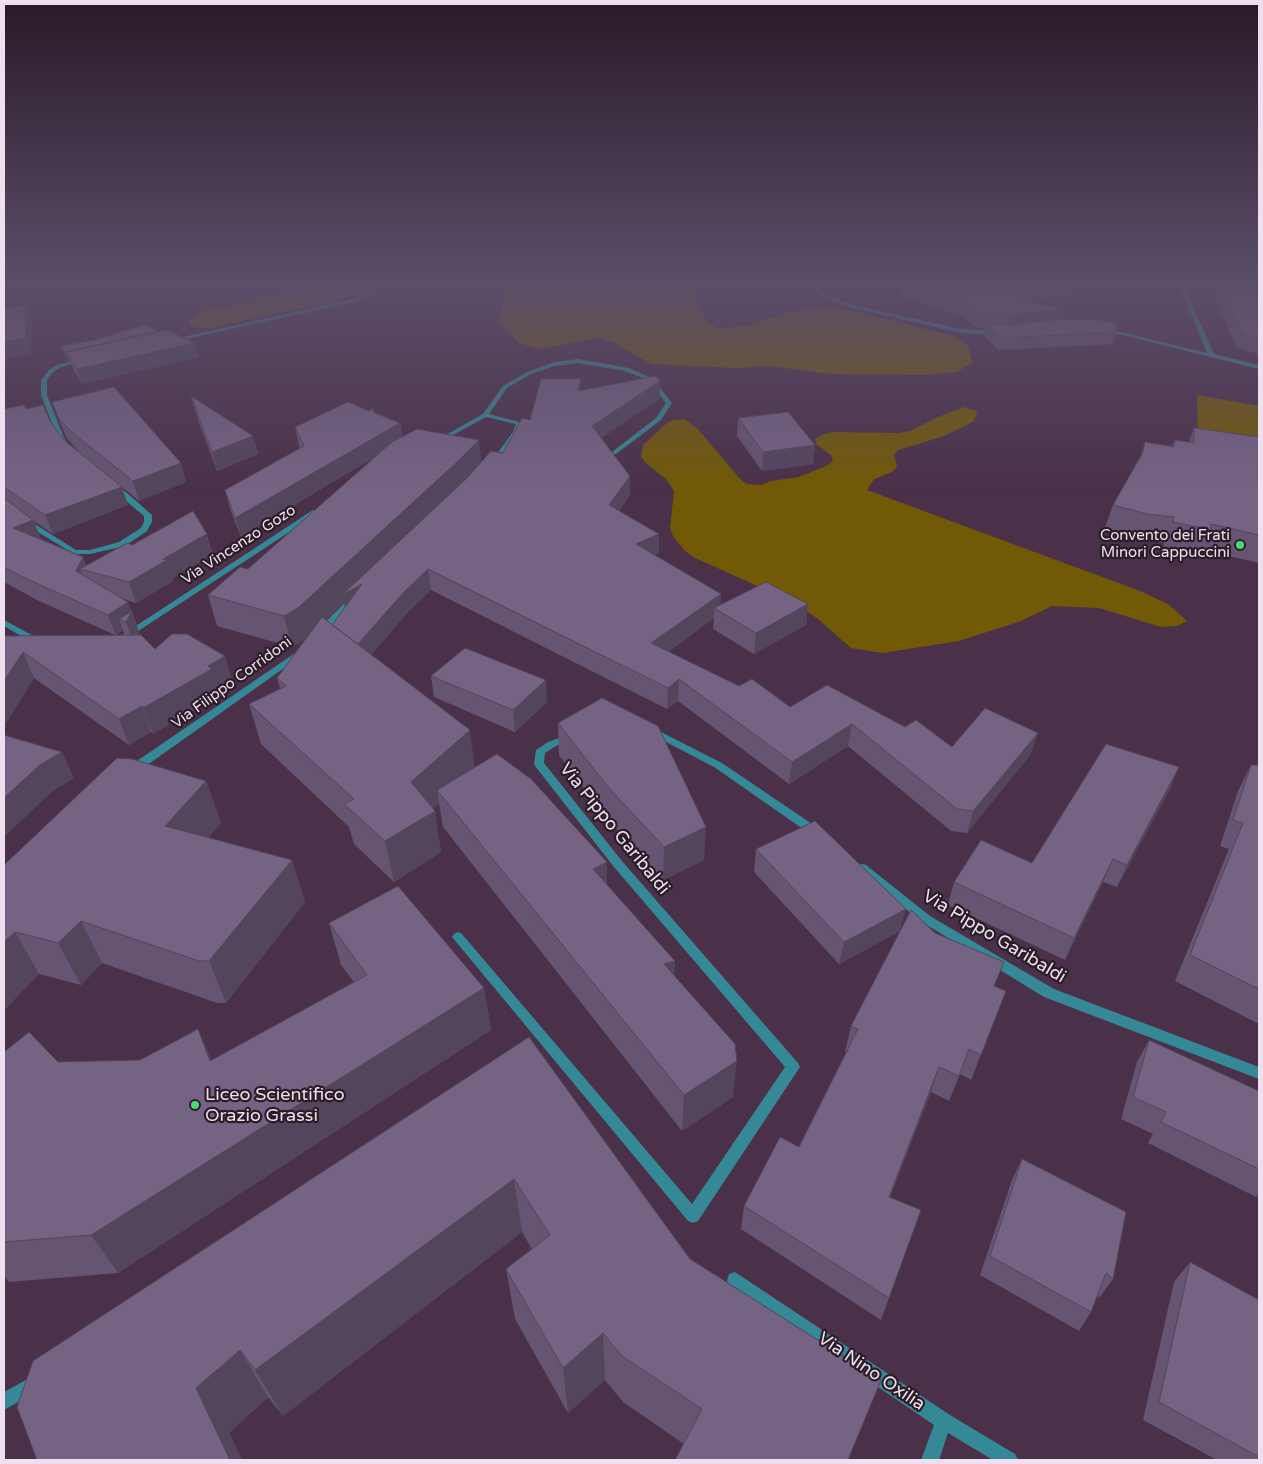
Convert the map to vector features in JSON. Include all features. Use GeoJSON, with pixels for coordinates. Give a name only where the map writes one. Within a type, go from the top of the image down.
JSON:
{"type":"FeatureCollection","features":[{"type":"Feature","properties":{"kind":"street"},"geometry":{"type":"LineString","coordinates":[[1208,353],[1259,366]]}},
{"type":"Feature","properties":{"kind":"street"},"geometry":{"type":"LineString","coordinates":[[70,450],[61,438],[44,395],[44,380],[51,371],[59,366],[88,359]]}},
{"type":"Feature","properties":{"kind":"street"},"geometry":{"type":"LineString","coordinates":[[432,444],[484,415],[505,387],[529,373],[554,364],[578,361],[627,369],[650,379],[669,403],[659,419],[614,453]]}},
{"type":"Feature","properties":{"kind":"street"},"geometry":{"type":"LineString","coordinates":[[484,415],[520,423],[502,453],[490,467]]}},
{"type":"Feature","properties":{"kind":"street"},"geometry":{"type":"LineString","coordinates":[[19,518],[42,534],[74,552],[90,552],[122,544],[144,530],[148,522],[148,515],[112,485]]}},
{"type":"Feature","properties":{"kind":"street","name":"Via Vincenzo Gozo"},"geometry":{"type":"LineString","coordinates":[[115,642],[325,507]]}},
{"type":"Feature","properties":{"kind":"street"},"geometry":{"type":"LineString","coordinates":[[316,637],[356,597]]}},
{"type":"Feature","properties":{"kind":"street"},"geometry":{"type":"LineString","coordinates":[[4,623],[45,644]]}},
{"type":"Feature","properties":{"kind":"street","name":"Via Filippo Corridoni"},"geometry":{"type":"LineString","coordinates":[[127,774],[295,657],[302,650]]}},
{"type":"Feature","properties":{"kind":"street"},"geometry":{"type":"LineString","coordinates":[[643,729],[652,731],[718,765],[826,840]]}},
{"type":"Feature","properties":{"kind":"street","name":"Via Pippo Garibaldi"},"geometry":{"type":"LineString","coordinates":[[458,937],[551,1056],[693,1216],[793,1067],[618,864],[539,764],[540,752],[552,744],[583,732]]}},
{"type":"Feature","properties":{"kind":"street","name":"Via Pippo Garibaldi"},"geometry":{"type":"LineString","coordinates":[[849,858],[926,919],[1049,993],[1259,1073]]}},
{"type":"Feature","properties":{"kind":"street","name":"Via Nino Oxilia"},"geometry":{"type":"LineString","coordinates":[[735,1280],[944,1421],[1009,1460]]}},
{"type":"Feature","properties":{"kind":"street"},"geometry":{"type":"LineString","coordinates":[[4,1402],[46,1376]]}},
{"type":"Feature","properties":{"kind":"street"},"geometry":{"type":"LineString","coordinates":[[930,1460],[944,1421]]}},
{"type":"Feature","properties":{"kind":"shaded area"},"geometry":{"type":"Polygon","coordinates":[[[633,353],[970,353],[972,362],[957,372],[924,375],[831,374],[771,366],[734,368],[651,364],[633,353]]]}},
{"type":"Feature","properties":{"kind":"shaded area"},"geometry":{"type":"Polygon","coordinates":[[[1197,395],[1259,406],[1259,457],[1198,449],[1197,395]]]}},
{"type":"Feature","properties":{"kind":"shaded area"},"geometry":{"type":"Polygon","coordinates":[[[964,407],[978,412],[973,422],[944,436],[898,450],[894,455],[897,467],[892,472],[874,479],[867,490],[1140,591],[1168,604],[1187,621],[1177,626],[1161,627],[1099,608],[1052,606],[1021,621],[959,641],[883,653],[851,648],[818,619],[793,602],[693,557],[684,550],[673,536],[670,528],[674,491],[666,479],[641,457],[643,445],[666,424],[672,420],[684,419],[697,428],[740,479],[747,484],[761,485],[771,481],[799,477],[826,466],[833,461],[831,455],[817,445],[815,439],[822,435],[833,432],[899,433],[910,431],[964,407]]]}},
{"type":"Feature","properties":{"kind":"building"},"geometry":{"type":"Polygon","coordinates":[[[67,353],[148,353],[77,369],[67,353]]]}},
{"type":"Feature","properties":{"kind":"building"},"geometry":{"type":"Polygon","coordinates":[[[656,376],[660,381],[592,426],[630,476],[609,505],[659,534],[636,544],[721,594],[651,643],[739,686],[752,679],[790,707],[827,685],[905,727],[916,720],[952,747],[985,708],[1038,733],[973,811],[957,809],[852,724],[792,762],[679,679],[668,688],[428,569],[404,592],[358,644],[332,625],[362,584],[342,595],[467,478],[491,451],[503,453],[522,418],[530,420],[541,379],[581,379],[578,391],[656,376]]]}},
{"type":"Feature","properties":{"kind":"building"},"geometry":{"type":"Polygon","coordinates":[[[114,387],[181,463],[133,481],[73,433],[59,419],[52,402],[114,387]]]}},
{"type":"Feature","properties":{"kind":"building"},"geometry":{"type":"Polygon","coordinates":[[[191,396],[253,436],[212,452],[191,396]]]}},
{"type":"Feature","properties":{"kind":"building"},"geometry":{"type":"Polygon","coordinates":[[[348,402],[369,411],[372,409],[375,413],[400,423],[235,518],[225,490],[304,446],[295,427],[348,402]]]}},
{"type":"Feature","properties":{"kind":"building"},"geometry":{"type":"Polygon","coordinates":[[[24,405],[26,409],[43,405],[50,421],[64,440],[122,487],[45,515],[4,487],[4,409],[24,405]]]}},
{"type":"Feature","properties":{"kind":"building"},"geometry":{"type":"Polygon","coordinates":[[[788,412],[815,445],[763,452],[738,418],[788,412]]]}},
{"type":"Feature","properties":{"kind":"building"},"geometry":{"type":"Polygon","coordinates":[[[1194,428],[1259,437],[1259,535],[1211,524],[1211,530],[1173,522],[1174,517],[1147,514],[1113,505],[1142,454],[1145,442],[1174,447],[1175,440],[1194,443],[1194,428]]]}},
{"type":"Feature","properties":{"kind":"building"},"geometry":{"type":"Polygon","coordinates":[[[417,429],[479,440],[299,607],[284,616],[208,595],[240,567],[248,569],[392,442],[417,429]]]}},
{"type":"Feature","properties":{"kind":"building"},"geometry":{"type":"Polygon","coordinates":[[[4,498],[33,520],[13,528],[83,557],[76,571],[128,602],[108,615],[4,567],[4,498]]]}},
{"type":"Feature","properties":{"kind":"building"},"geometry":{"type":"Polygon","coordinates":[[[193,511],[207,534],[163,559],[167,560],[129,582],[80,569],[127,543],[132,545],[193,511]]]}},
{"type":"Feature","properties":{"kind":"building"},"geometry":{"type":"Polygon","coordinates":[[[766,582],[808,604],[756,633],[714,608],[766,582]]]}},
{"type":"Feature","properties":{"kind":"building"},"geometry":{"type":"Polygon","coordinates":[[[132,611],[126,622],[119,619],[132,611]]]}},
{"type":"Feature","properties":{"kind":"building"},"geometry":{"type":"Polygon","coordinates":[[[322,617],[470,730],[411,782],[435,811],[385,841],[344,804],[354,799],[249,704],[286,686],[277,678],[322,617]]]}},
{"type":"Feature","properties":{"kind":"building"},"geometry":{"type":"Polygon","coordinates":[[[172,634],[187,634],[225,656],[208,666],[212,669],[143,708],[142,706],[119,719],[23,652],[4,681],[4,636],[141,635],[155,649],[172,634]]]}},
{"type":"Feature","properties":{"kind":"building"},"geometry":{"type":"Polygon","coordinates":[[[465,648],[546,680],[513,710],[431,676],[465,648]]]}},
{"type":"Feature","properties":{"kind":"building"},"geometry":{"type":"Polygon","coordinates":[[[602,698],[658,726],[706,827],[664,847],[609,788],[558,723],[602,698]]]}},
{"type":"Feature","properties":{"kind":"building"},"geometry":{"type":"Polygon","coordinates":[[[4,735],[62,752],[40,765],[4,798],[4,735]]]}},
{"type":"Feature","properties":{"kind":"building"},"geometry":{"type":"Polygon","coordinates":[[[1106,744],[1179,767],[1127,865],[1113,859],[1074,938],[954,882],[981,840],[1032,863],[1106,744]]]}},
{"type":"Feature","properties":{"kind":"building"},"geometry":{"type":"Polygon","coordinates":[[[497,754],[531,779],[607,862],[593,869],[675,961],[664,964],[735,1044],[737,1061],[684,1095],[437,790],[497,754]]]}},
{"type":"Feature","properties":{"kind":"building"},"geometry":{"type":"Polygon","coordinates":[[[117,758],[132,759],[206,781],[165,826],[292,860],[209,961],[199,961],[81,921],[58,943],[15,932],[4,942],[4,865],[117,758]]]}},
{"type":"Feature","properties":{"kind":"building"},"geometry":{"type":"Polygon","coordinates":[[[1251,765],[1259,765],[1259,989],[1190,955],[1243,823],[1233,820],[1251,765]]]}},
{"type":"Feature","properties":{"kind":"building"},"geometry":{"type":"Polygon","coordinates":[[[815,821],[906,909],[844,942],[756,849],[815,821]]]}},
{"type":"Feature","properties":{"kind":"building","name":"Liceo Scientifico Orazio Grassi"},"geometry":{"type":"Polygon","coordinates":[[[398,886],[484,988],[91,1235],[4,1242],[4,1052],[29,1032],[58,1062],[140,1060],[198,1029],[210,1061],[367,975],[329,923],[398,886]]]}},
{"type":"Feature","properties":{"kind":"building"},"geometry":{"type":"Polygon","coordinates":[[[911,910],[935,933],[1004,962],[994,986],[1006,991],[981,1055],[969,1049],[959,1076],[939,1067],[889,1197],[921,1210],[889,1298],[744,1206],[780,1137],[799,1147],[858,1029],[851,1026],[911,910]]]}},
{"type":"Feature","properties":{"kind":"building"},"geometry":{"type":"Polygon","coordinates":[[[529,1037],[690,1259],[881,1380],[848,1460],[675,1460],[702,1409],[622,1356],[603,1333],[563,1368],[506,1269],[550,1235],[514,1179],[255,1370],[240,1350],[196,1388],[230,1460],[37,1460],[17,1407],[33,1361],[529,1037]]]}},
{"type":"Feature","properties":{"kind":"building"},"geometry":{"type":"Polygon","coordinates":[[[1149,1040],[1259,1091],[1259,1169],[1161,1122],[1166,1112],[1133,1097],[1149,1040]]]}},
{"type":"Feature","properties":{"kind":"building"},"geometry":{"type":"Polygon","coordinates":[[[1022,1159],[1126,1212],[1113,1279],[1106,1273],[1091,1312],[990,1256],[1022,1159]]]}},
{"type":"Feature","properties":{"kind":"building"},"geometry":{"type":"Polygon","coordinates":[[[1190,1262],[1259,1300],[1259,1457],[1159,1402],[1190,1262]]]}},
{"type":"Feature","properties":{"kind":"place","name":"Convento dei Frati Minori Cappuccini"},"geometry":{"type":"Point","coordinates":[1240,545]}},
{"type":"Feature","properties":{"kind":"place","name":"Liceo Scientifico Orazio Grassi"},"geometry":{"type":"Point","coordinates":[195,1105]}}]}
